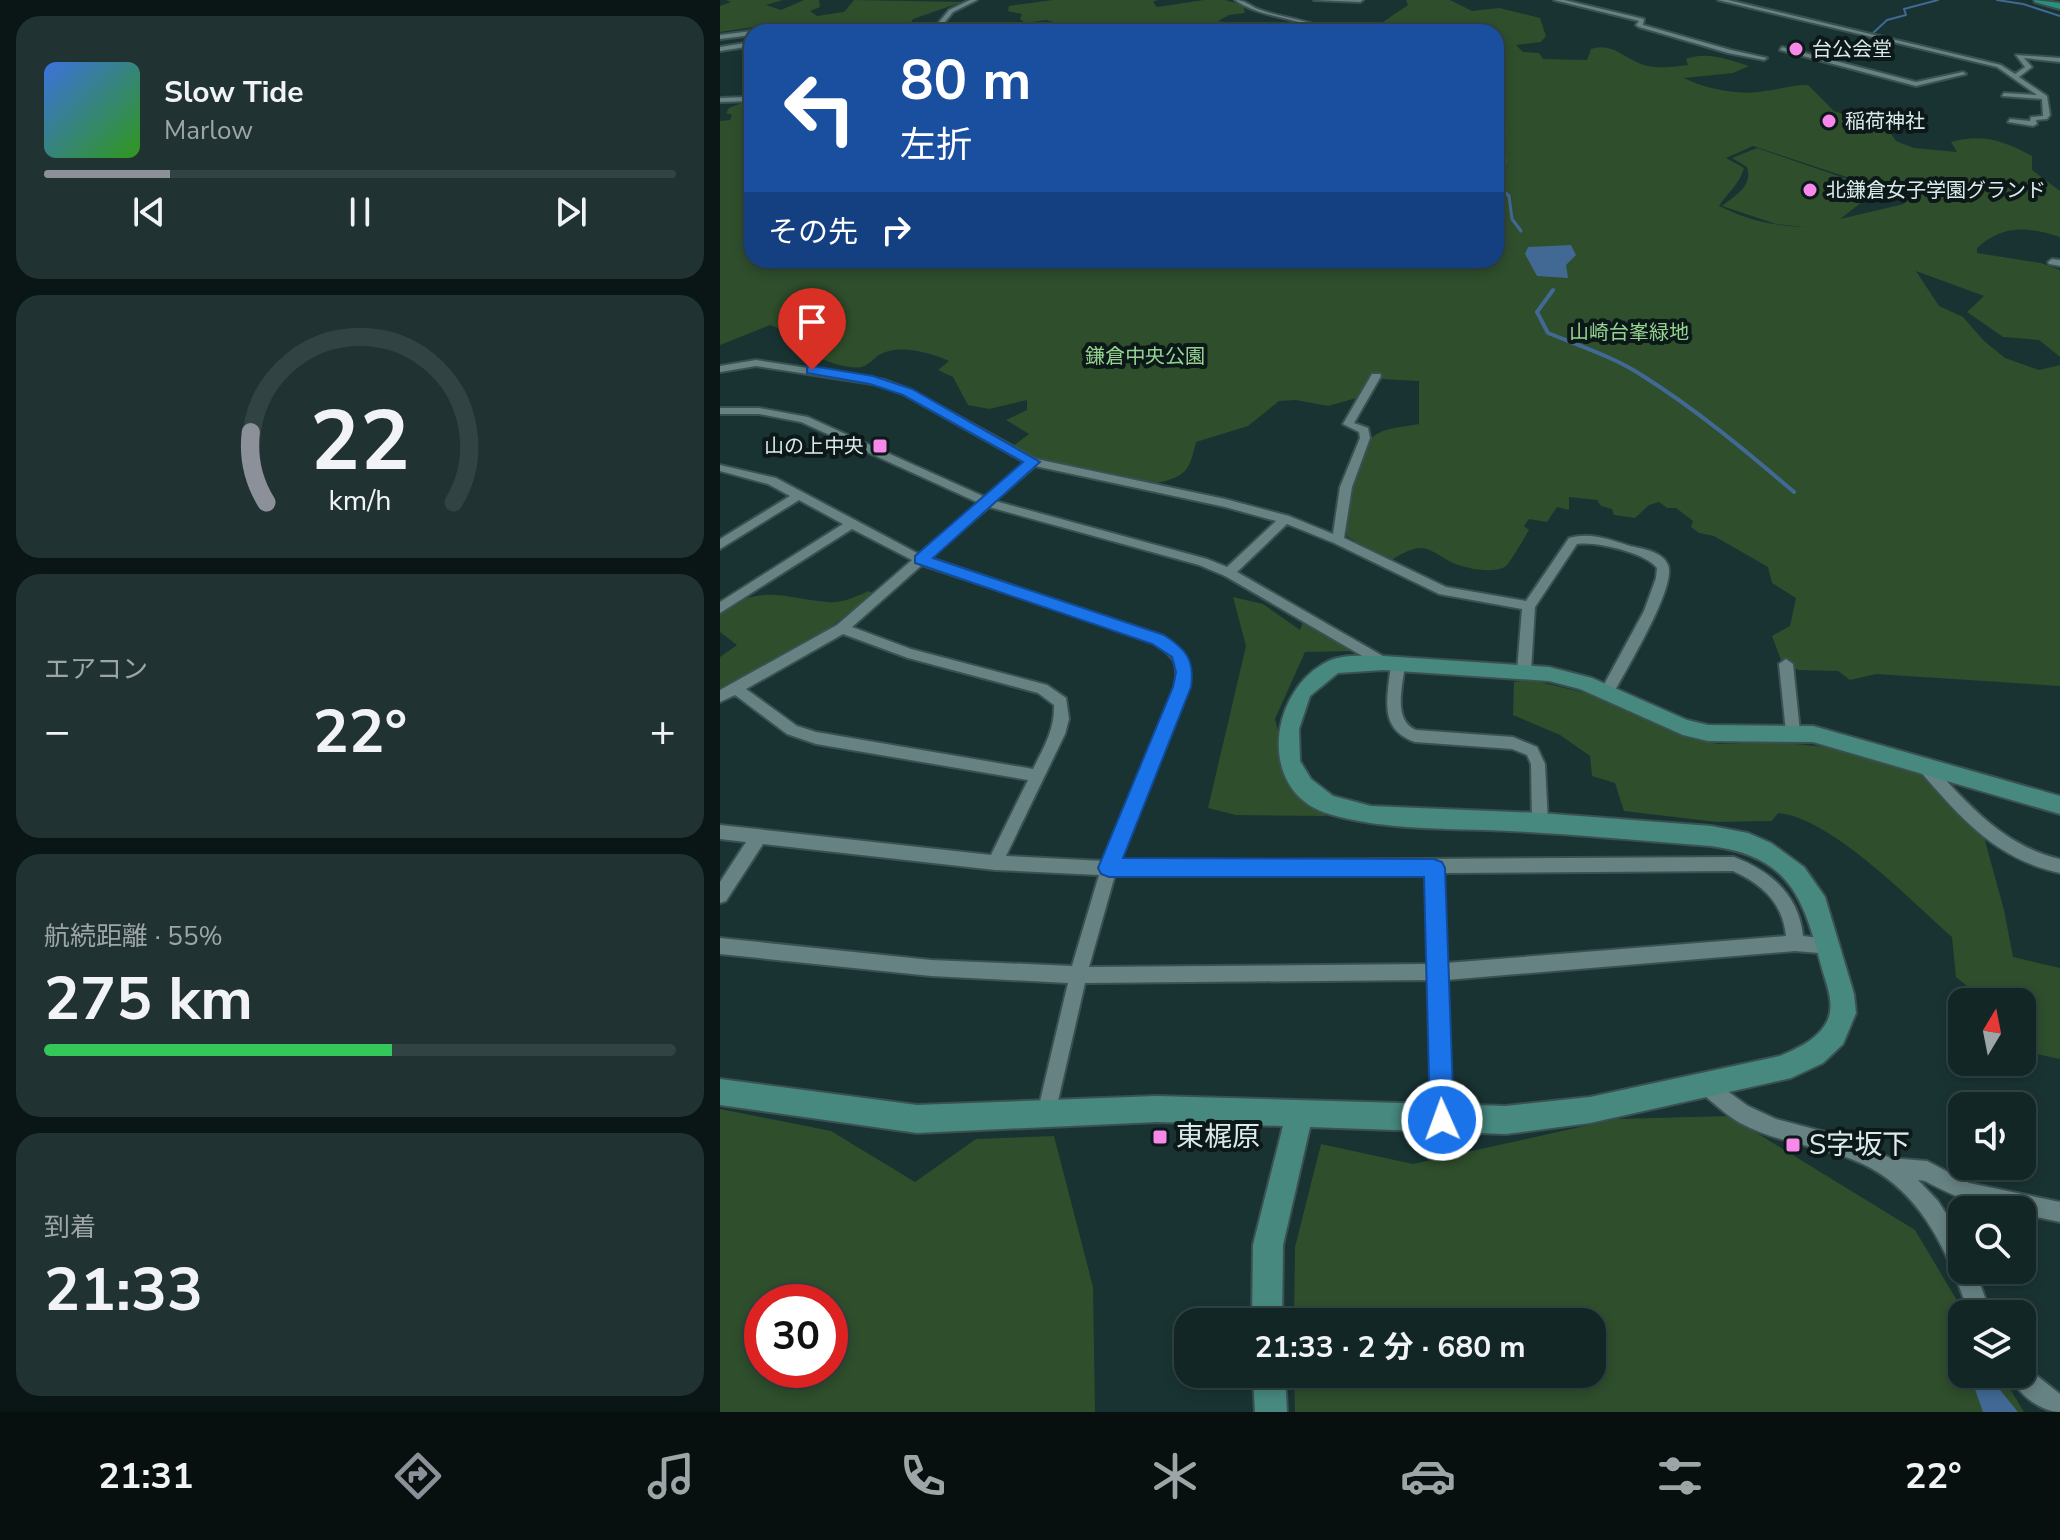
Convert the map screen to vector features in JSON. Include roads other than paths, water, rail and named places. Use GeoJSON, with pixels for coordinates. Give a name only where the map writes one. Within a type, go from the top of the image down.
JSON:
{"type":"FeatureCollection","features":[{"type":"Feature","properties":{"kind":"main road"},"geometry":{"type":"LineString","coordinates":[[2038,0],[2060,6]]}},
{"type":"Feature","properties":{"kind":"street"},"geometry":{"type":"LineString","coordinates":[[940,24],[946,15],[974,0]]}},
{"type":"Feature","properties":{"kind":"street"},"geometry":{"type":"LineString","coordinates":[[1238,0],[1257,11],[1309,24]]}},
{"type":"Feature","properties":{"kind":"street"},"geometry":{"type":"LineString","coordinates":[[1317,0],[1360,0]]}},
{"type":"Feature","properties":{"kind":"street"},"geometry":{"type":"LineString","coordinates":[[1557,0],[1642,20],[1639,25],[1730,52],[1764,58]]}},
{"type":"Feature","properties":{"kind":"street"},"geometry":{"type":"LineString","coordinates":[[1721,0],[1999,66],[2045,97],[2045,118],[2033,118],[2033,124],[2010,121]]}},
{"type":"Feature","properties":{"kind":"street"},"geometry":{"type":"LineString","coordinates":[[720,37],[744,34]]}},
{"type":"Feature","properties":{"kind":"street"},"geometry":{"type":"LineString","coordinates":[[720,49],[744,45]]}},
{"type":"Feature","properties":{"kind":"street"},"geometry":{"type":"LineString","coordinates":[[1782,49],[1916,84],[1963,74]]}},
{"type":"Feature","properties":{"kind":"street"},"geometry":{"type":"LineString","coordinates":[[2016,76],[2029,67],[2018,56],[2060,60]]}},
{"type":"Feature","properties":{"kind":"street"},"geometry":{"type":"LineString","coordinates":[[2004,95],[2045,97]]}},
{"type":"Feature","properties":{"kind":"street"},"geometry":{"type":"LineString","coordinates":[[720,100],[744,99]]}},
{"type":"Feature","properties":{"kind":"street"},"geometry":{"type":"LineString","coordinates":[[720,369],[756,363],[881,382],[907,392],[1033,462],[1285,519],[1338,540],[1443,591],[1529,606]]}},
{"type":"Feature","properties":{"kind":"street"},"geometry":{"type":"LineString","coordinates":[[1338,540],[1346,487],[1365,438],[1364,430],[1348,424],[1376,376]]}},
{"type":"Feature","properties":{"kind":"street"},"geometry":{"type":"LineString","coordinates":[[720,411],[759,411],[804,419],[986,502],[1203,562],[1229,573],[1390,664]]}},
{"type":"Feature","properties":{"kind":"street"},"geometry":{"type":"LineString","coordinates":[[720,697],[842,628],[1033,462]]}},
{"type":"Feature","properties":{"kind":"street"},"geometry":{"type":"LineString","coordinates":[[720,468],[760,476],[921,560],[1158,639],[1179,654],[1184,672],[1182,687],[1109,868],[1078,975],[1046,1114]]}},
{"type":"Feature","properties":{"kind":"street"},"geometry":{"type":"LineString","coordinates":[[720,545],[798,496]]}},
{"type":"Feature","properties":{"kind":"street"},"geometry":{"type":"LineString","coordinates":[[1229,573],[1285,519]]}},
{"type":"Feature","properties":{"kind":"street"},"geometry":{"type":"LineString","coordinates":[[720,608],[851,524]]}},
{"type":"Feature","properties":{"kind":"street"},"geometry":{"type":"LineString","coordinates":[[1524,671],[1529,606],[1573,541],[1593,538],[1658,560],[1663,568],[1658,593],[1607,692]]}},
{"type":"Feature","properties":{"kind":"street"},"geometry":{"type":"LineString","coordinates":[[842,628],[908,653],[1052,694],[1061,702],[1062,719],[995,863]]}},
{"type":"Feature","properties":{"kind":"street"},"geometry":{"type":"LineString","coordinates":[[720,1092],[917,1119],[1157,1109],[1506,1120],[1590,1110],[1782,1069],[1814,1054],[1834,1035],[1843,1013],[1831,946],[1817,905],[1796,874],[1783,862],[1740,840],[1540,823],[1360,813],[1327,804],[1303,785],[1290,762],[1287,745],[1294,708],[1303,691],[1331,668],[1362,662],[1524,671],[1585,683],[1683,727],[1728,736],[1793,732],[1836,740],[2060,805]]}},
{"type":"Feature","properties":{"kind":"street"},"geometry":{"type":"LineString","coordinates":[[1390,664],[1395,720],[1404,733],[1513,743],[1532,751],[1538,764],[1540,823]]}},
{"type":"Feature","properties":{"kind":"street"},"geometry":{"type":"LineString","coordinates":[[1786,664],[1793,732]]}},
{"type":"Feature","properties":{"kind":"street"},"geometry":{"type":"LineString","coordinates":[[735,688],[792,730],[816,738],[1038,776]]}},
{"type":"Feature","properties":{"kind":"street"},"geometry":{"type":"LineString","coordinates":[[1924,766],[1990,833],[2034,861],[2060,866]]}},
{"type":"Feature","properties":{"kind":"street"},"geometry":{"type":"LineString","coordinates":[[720,832],[757,839],[995,863],[1109,868],[1734,864],[1758,874],[1779,891],[1794,924],[1795,943]]}},
{"type":"Feature","properties":{"kind":"street"},"geometry":{"type":"LineString","coordinates":[[720,896],[757,839]]}},
{"type":"Feature","properties":{"kind":"street"},"geometry":{"type":"LineString","coordinates":[[1434,868],[1442,1120]]}},
{"type":"Feature","properties":{"kind":"street"},"geometry":{"type":"LineString","coordinates":[[720,946],[931,968],[1078,975],[1437,972],[1795,943],[1831,946]]}},
{"type":"Feature","properties":{"kind":"street"},"geometry":{"type":"LineString","coordinates":[[1708,1086],[1749,1118],[1793,1134],[1851,1149],[1891,1167],[1927,1171],[1967,1192],[2060,1212]]}},
{"type":"Feature","properties":{"kind":"street"},"geometry":{"type":"LineString","coordinates":[[1267,1308],[1268,1245],[1299,1115]]}},
{"type":"Feature","properties":{"kind":"street"},"geometry":{"type":"LineString","coordinates":[[1891,1167],[1924,1200],[1948,1233]]}},
{"type":"Feature","properties":{"kind":"street"},"geometry":{"type":"LineString","coordinates":[[1270,1388],[1271,1412]]}},
{"type":"Feature","properties":{"kind":"street"},"geometry":{"type":"LineString","coordinates":[[2035,1388],[2060,1406]]}},
{"type":"Feature","properties":{"kind":"water"},"geometry":{"type":"Polygon","coordinates":[[[1571,245],[1576,255],[1566,265],[1568,278],[1537,276],[1525,254],[1528,247],[1571,245]]]}},
{"type":"Feature","properties":{"kind":"water"},"geometry":{"type":"Polygon","coordinates":[[[1975,1388],[1998,1388],[2018,1412],[1983,1412],[1975,1388]]]}},
{"type":"Feature","properties":{"kind":"waterway"},"geometry":{"type":"LineString","coordinates":[[1872,34],[1887,20],[1906,15],[1904,9],[1938,0]]}},
{"type":"Feature","properties":{"kind":"waterway"},"geometry":{"type":"LineString","coordinates":[[1997,0],[2023,4],[2060,16]]}},
{"type":"Feature","properties":{"kind":"waterway"},"geometry":{"type":"LineString","coordinates":[[1504,127],[1504,131]]}},
{"type":"Feature","properties":{"kind":"waterway"},"geometry":{"type":"LineString","coordinates":[[1504,153],[1504,168]]}},
{"type":"Feature","properties":{"kind":"waterway"},"geometry":{"type":"LineString","coordinates":[[1504,192],[1509,196],[1512,219],[1521,231]]}},
{"type":"Feature","properties":{"kind":"waterway"},"geometry":{"type":"LineString","coordinates":[[1553,290],[1537,312],[1548,333],[1609,357],[1643,376],[1702,417],[1794,492]]}},
{"type":"Feature","properties":{"kind":"place","name":"台公会堂"},"geometry":{"type":"Point","coordinates":[1796,49]}},
{"type":"Feature","properties":{"kind":"place","name":"稲荷神社"},"geometry":{"type":"Point","coordinates":[1829,121]}},
{"type":"Feature","properties":{"kind":"place","name":"北鎌倉女子学園グランド"},"geometry":{"type":"Point","coordinates":[1810,190]}},
{"type":"Feature","properties":{"kind":"place","name":"山の上中央"},"geometry":{"type":"Point","coordinates":[880,446]}},
{"type":"Feature","properties":{"kind":"place","name":"東梶原"},"geometry":{"type":"Point","coordinates":[1160,1137]}},
{"type":"Feature","properties":{"kind":"place","name":"S字坂下"},"geometry":{"type":"Point","coordinates":[1793,1145]}},
{"type":"Feature","properties":{"kind":"park label","name":"山崎台峯緑地"},"geometry":{"type":"Point","coordinates":[1629,332]}},
{"type":"Feature","properties":{"kind":"park label","name":"鎌倉中央公園"},"geometry":{"type":"Point","coordinates":[1145,356]}}]}
